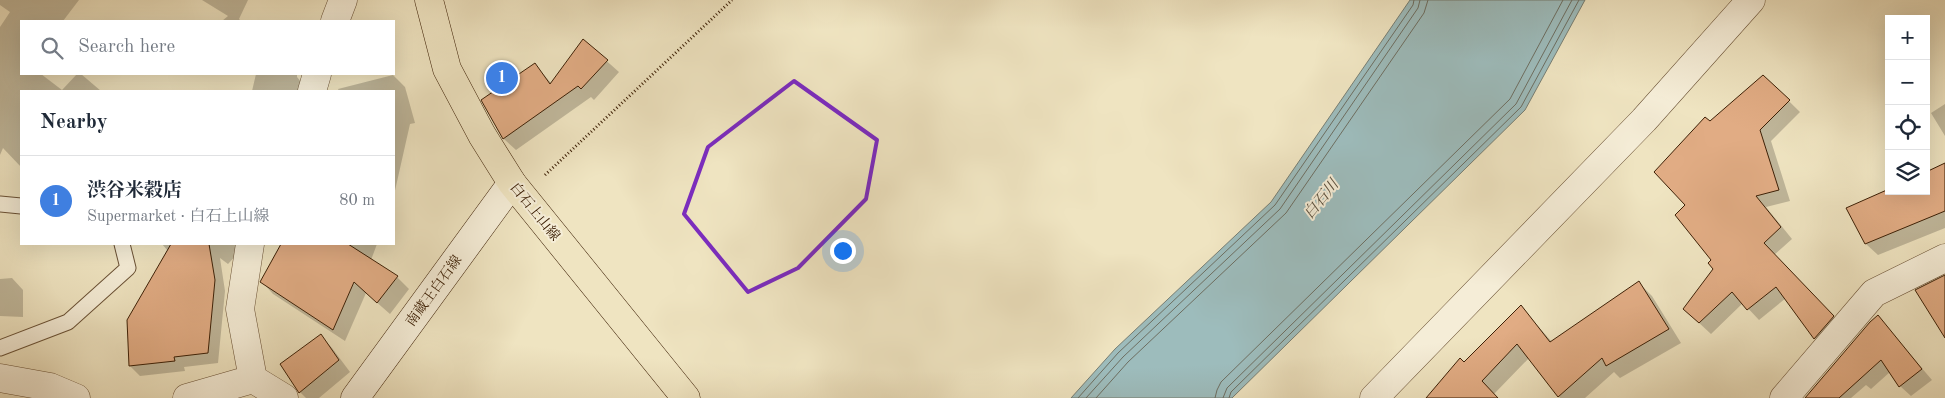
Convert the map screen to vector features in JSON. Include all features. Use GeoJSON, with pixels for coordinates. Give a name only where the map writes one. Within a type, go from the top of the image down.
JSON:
{"type":"FeatureCollection","features":[{"type":"Feature","properties":{"kind":"main road","name":"白石上山線"},"geometry":{"type":"LineString","coordinates":[[429,0],[447,69],[482,135],[520,194],[686,398]]}},
{"type":"Feature","properties":{"kind":"street"},"geometry":{"type":"LineString","coordinates":[[335,20],[343,0]]}},
{"type":"Feature","properties":{"kind":"street"},"geometry":{"type":"LineString","coordinates":[[1374,398],[1644,120],[1751,0]]}},
{"type":"Feature","properties":{"kind":"street"},"geometry":{"type":"LineString","coordinates":[[312,90],[318,75]]}},
{"type":"Feature","properties":{"kind":"street","name":"南蔵王白石線"},"geometry":{"type":"LineString","coordinates":[[355,398],[520,194]]}},
{"type":"Feature","properties":{"kind":"street"},"geometry":{"type":"LineString","coordinates":[[250,245],[240,309],[253,379]]}},
{"type":"Feature","properties":{"kind":"street"},"geometry":{"type":"LineString","coordinates":[[1784,398],[1874,293],[1945,258]]}},
{"type":"Feature","properties":{"kind":"street"},"geometry":{"type":"LineString","coordinates":[[0,378],[50,387],[76,398]]}},
{"type":"Feature","properties":{"kind":"street"},"geometry":{"type":"LineString","coordinates":[[187,398],[253,379],[284,398]]}},
{"type":"Feature","properties":{"kind":"lane"},"geometry":{"type":"LineString","coordinates":[[0,204],[20,206]]}},
{"type":"Feature","properties":{"kind":"lane"},"geometry":{"type":"LineString","coordinates":[[0,348],[68,322],[128,268],[122,245]]}},
{"type":"Feature","properties":{"kind":"path"},"geometry":{"type":"LineString","coordinates":[[520,194],[732,0]]}},
{"type":"Feature","properties":{"kind":"highlighted area"},"geometry":{"type":"Polygon","coordinates":[[[794,81],[877,140],[866,199],[798,268],[748,292],[684,214],[708,147],[794,81]]]}},
{"type":"Feature","properties":{"kind":"water","name":"白石川"},"geometry":{"type":"Polygon","coordinates":[[[1410,0],[1585,0],[1525,110],[1232,398],[1071,398],[1115,349],[1271,202],[1410,0]]]}},
{"type":"Feature","properties":{"kind":"building"},"geometry":{"type":"Polygon","coordinates":[[[583,39],[608,60],[581,89],[578,86],[503,139],[481,100],[535,63],[550,84],[583,39]]]}},
{"type":"Feature","properties":{"kind":"building"},"geometry":{"type":"Polygon","coordinates":[[[1763,75],[1790,100],[1760,130],[1779,190],[1756,196],[1781,227],[1764,243],[1834,316],[1814,339],[1776,287],[1747,310],[1732,292],[1699,323],[1683,309],[1713,269],[1708,263],[1711,260],[1675,215],[1685,205],[1654,172],[1705,117],[1710,121],[1763,75]]]}},
{"type":"Feature","properties":{"kind":"building"},"geometry":{"type":"Polygon","coordinates":[[[1945,163],[1945,211],[1865,244],[1846,208],[1885,191],[1885,195],[1930,195],[1930,170],[1945,163]]]}},
{"type":"Feature","properties":{"kind":"building"},"geometry":{"type":"Polygon","coordinates":[[[170,245],[209,245],[215,280],[208,353],[174,357],[175,361],[129,366],[127,320],[170,245]]]}},
{"type":"Feature","properties":{"kind":"building"},"geometry":{"type":"Polygon","coordinates":[[[280,245],[350,245],[398,276],[377,303],[354,282],[333,330],[260,282],[280,245]]]}},
{"type":"Feature","properties":{"kind":"building"},"geometry":{"type":"Polygon","coordinates":[[[1945,275],[1945,338],[1915,290],[1945,275]]]}},
{"type":"Feature","properties":{"kind":"building"},"geometry":{"type":"Polygon","coordinates":[[[1639,281],[1669,329],[1606,366],[1602,358],[1558,397],[1517,344],[1482,381],[1498,398],[1426,398],[1460,358],[1464,362],[1521,305],[1550,342],[1639,281]]]}},
{"type":"Feature","properties":{"kind":"building"},"geometry":{"type":"Polygon","coordinates":[[[1878,315],[1922,369],[1899,387],[1881,360],[1839,398],[1805,398],[1870,322],[1878,315]]]}},
{"type":"Feature","properties":{"kind":"building"},"geometry":{"type":"Polygon","coordinates":[[[321,334],[339,360],[299,393],[280,364],[321,334]]]}},
{"type":"Feature","properties":{"kind":"place","name":"渋谷米穀店"},"geometry":{"type":"Point","coordinates":[502,78]}}]}
